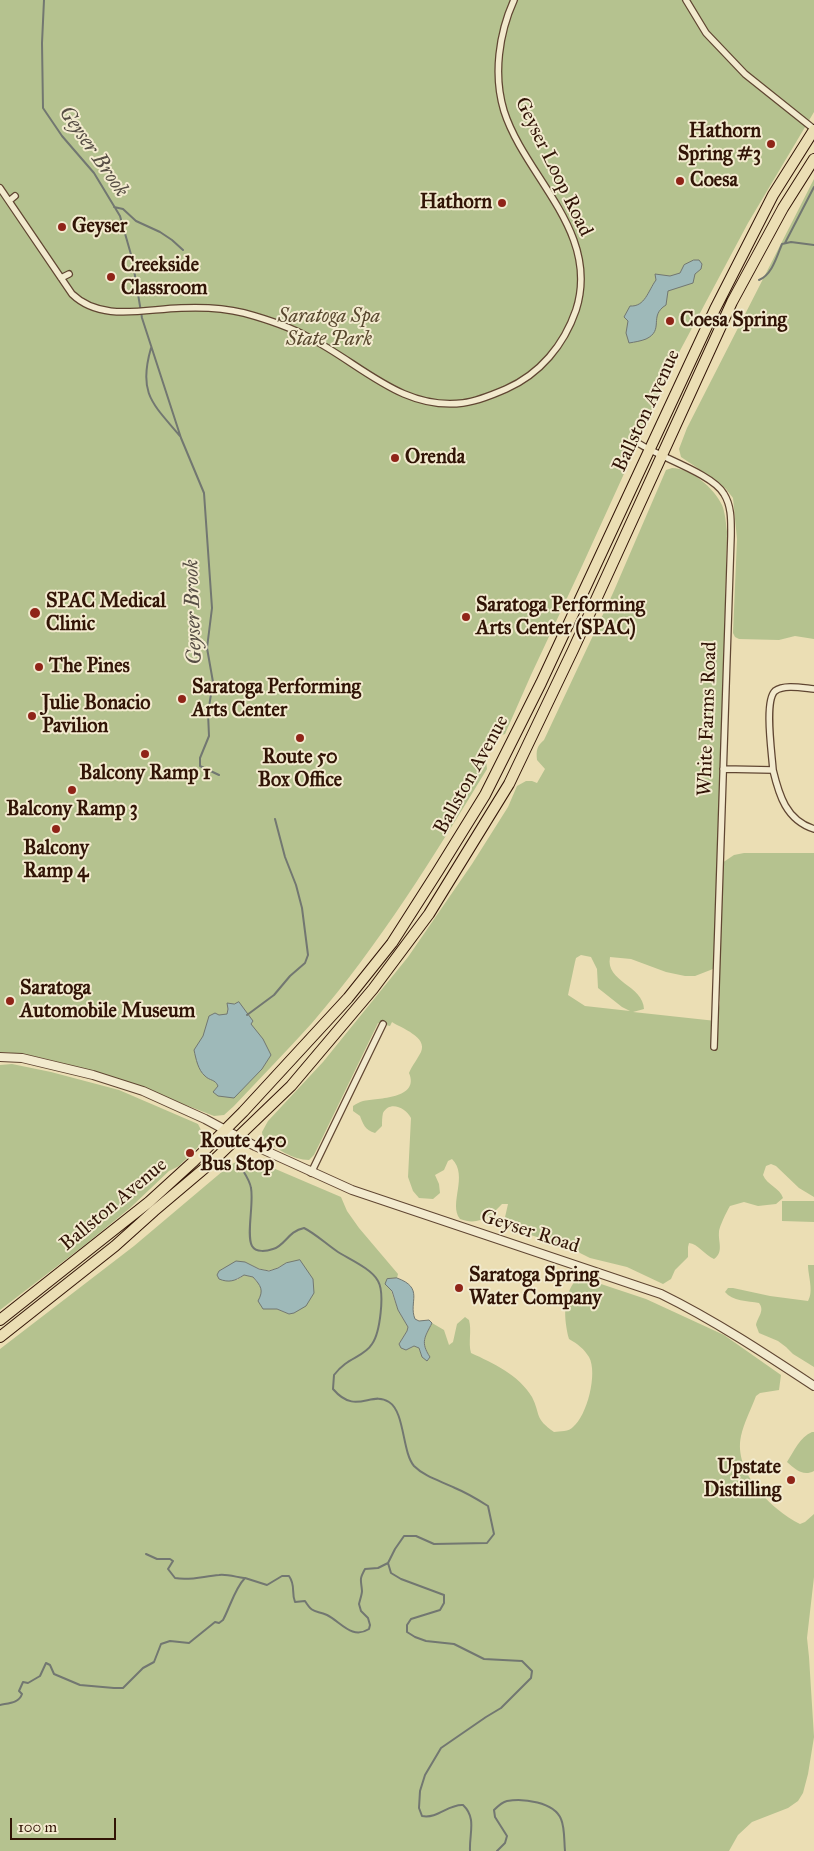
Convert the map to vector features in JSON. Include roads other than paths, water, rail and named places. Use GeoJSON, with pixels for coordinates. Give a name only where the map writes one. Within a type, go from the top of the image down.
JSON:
{"type":"FeatureCollection","features":[{"type":"Feature","properties":{"kind":"highway","name":"Ballston Avenue"},"geometry":{"type":"LineString","coordinates":[[0,1320],[148,1202],[194,1161],[348,998],[392,943],[485,795],[510,747],[715,309],[773,194],[814,129]]}},
{"type":"Feature","properties":{"kind":"highway","name":"Ballston Avenue"},"geometry":{"type":"LineString","coordinates":[[0,1337],[115,1246],[212,1162],[291,1086],[373,989],[429,914],[509,784],[746,276],[783,208],[814,159]]}},
{"type":"Feature","properties":{"kind":"street","name":"Geyser Loop Road"},"geometry":{"type":"LineString","coordinates":[[0,188],[61,278],[80,302],[96,309],[110,312],[182,308],[221,309],[272,322],[308,336],[387,387],[420,401],[462,403],[482,399],[520,383],[550,358],[571,323],[577,307],[580,280],[580,265],[574,242],[564,217],[512,130],[501,100],[498,61],[505,20],[514,0]]}},
{"type":"Feature","properties":{"kind":"street"},"geometry":{"type":"LineString","coordinates":[[686,0],[706,33],[745,74],[814,129]]}},
{"type":"Feature","properties":{"kind":"street"},"geometry":{"type":"LineString","coordinates":[[9,201],[15,196]]}},
{"type":"Feature","properties":{"kind":"street"},"geometry":{"type":"LineString","coordinates":[[61,278],[69,274]]}},
{"type":"Feature","properties":{"kind":"street","name":"White Farms Road"},"geometry":{"type":"LineString","coordinates":[[638,444],[707,478],[724,493],[730,508],[731,536],[714,1047]]}},
{"type":"Feature","properties":{"kind":"street"},"geometry":{"type":"LineString","coordinates":[[814,689],[786,687],[775,691],[770,699],[769,711],[774,770],[780,798],[791,815],[807,827],[814,829]]}},
{"type":"Feature","properties":{"kind":"street"},"geometry":{"type":"LineString","coordinates":[[722,769],[774,770]]}},
{"type":"Feature","properties":{"kind":"street"},"geometry":{"type":"LineString","coordinates":[[311,1173],[383,1024]]}},
{"type":"Feature","properties":{"kind":"street","name":"Geyser Road"},"geometry":{"type":"LineString","coordinates":[[0,1057],[22,1058],[101,1078],[143,1092],[205,1119],[311,1173],[352,1190],[661,1294],[690,1308],[745,1341],[814,1386]]}},
{"type":"Feature","properties":{"kind":"water"},"geometry":{"type":"Polygon","coordinates":[[[694,260],[699,260],[702,264],[701,269],[695,274],[693,283],[668,291],[666,305],[658,314],[655,331],[652,335],[646,339],[629,343],[626,333],[628,321],[624,317],[630,306],[639,304],[646,298],[656,280],[655,274],[670,276],[680,273],[684,265],[694,260]]]}},
{"type":"Feature","properties":{"kind":"water"},"geometry":{"type":"Polygon","coordinates":[[[239,1002],[253,1021],[251,1024],[263,1039],[271,1055],[262,1069],[234,1098],[218,1096],[213,1092],[218,1086],[201,1071],[194,1050],[203,1036],[209,1016],[215,1013],[219,1015],[227,1014],[227,1003],[234,1004],[239,1002]]]}},
{"type":"Feature","properties":{"kind":"water"},"geometry":{"type":"Polygon","coordinates":[[[300,1260],[313,1279],[314,1293],[306,1306],[289,1314],[277,1309],[263,1309],[258,1301],[261,1288],[253,1277],[244,1275],[235,1280],[226,1281],[219,1279],[217,1275],[219,1271],[236,1261],[245,1262],[259,1269],[269,1271],[286,1263],[300,1260]]]}},
{"type":"Feature","properties":{"kind":"water"},"geometry":{"type":"Polygon","coordinates":[[[397,1278],[411,1286],[414,1296],[413,1313],[415,1319],[419,1321],[429,1320],[432,1323],[424,1343],[430,1357],[427,1361],[422,1357],[419,1348],[414,1346],[406,1350],[401,1348],[399,1344],[408,1327],[398,1310],[392,1291],[385,1284],[387,1279],[397,1278]]]}},
{"type":"Feature","properties":{"kind":"waterway","name":"Geyser Brook"},"geometry":{"type":"LineString","coordinates":[[44,0],[42,43],[43,108],[62,136],[94,173],[120,216],[132,258],[142,318],[181,438],[204,493],[212,608],[207,648],[213,682],[208,713],[209,736],[200,758],[200,766],[219,775]]}},
{"type":"Feature","properties":{"kind":"waterway"},"geometry":{"type":"LineString","coordinates":[[785,243],[814,187]]}},
{"type":"Feature","properties":{"kind":"waterway"},"geometry":{"type":"LineString","coordinates":[[114,207],[123,209],[136,221],[160,232],[183,250]]}},
{"type":"Feature","properties":{"kind":"waterway"},"geometry":{"type":"LineString","coordinates":[[759,280],[764,278],[771,270],[782,244],[791,242],[814,245]]}},
{"type":"Feature","properties":{"kind":"waterway","name":"Geyser Brook"},"geometry":{"type":"LineString","coordinates":[[151,348],[147,363],[147,387],[155,406],[180,436]]}},
{"type":"Feature","properties":{"kind":"waterway","name":"Geyser Brook"},"geometry":{"type":"LineString","coordinates":[[247,1015],[274,995],[290,976],[305,963],[308,955],[302,908],[275,819]]}},
{"type":"Feature","properties":{"kind":"waterway","name":"Geyser Brook"},"geometry":{"type":"LineString","coordinates":[[239,1164],[251,1188],[250,1241],[254,1248],[259,1251],[271,1250],[281,1245],[294,1232],[304,1228],[338,1252],[366,1268],[378,1281],[381,1303],[375,1339],[367,1350],[345,1364],[334,1375],[333,1389],[341,1397],[349,1401],[382,1399],[389,1402],[398,1414],[407,1451],[414,1466],[428,1476],[464,1492],[488,1506],[494,1534],[487,1543],[434,1544],[416,1536],[404,1536],[388,1563],[391,1573],[401,1579],[444,1595],[444,1603],[440,1610],[411,1619],[407,1625],[407,1632],[426,1641],[454,1644],[484,1659],[522,1661],[532,1671],[531,1678],[501,1708],[441,1748],[425,1775],[420,1791],[419,1808],[422,1816],[433,1815],[458,1805],[463,1805],[470,1815],[471,1821],[470,1851]]}},
{"type":"Feature","properties":{"kind":"waterway"},"geometry":{"type":"LineString","coordinates":[[146,1554],[157,1559],[170,1559],[173,1561],[168,1569],[175,1578],[192,1579],[222,1575],[244,1578]]}},
{"type":"Feature","properties":{"kind":"waterway"},"geometry":{"type":"LineString","coordinates":[[0,1705],[19,1699],[22,1694],[19,1691],[23,1682],[28,1683],[40,1676],[46,1663],[50,1665],[54,1674],[80,1685],[123,1688],[143,1668],[154,1662],[161,1644],[170,1641],[189,1643],[215,1622],[219,1623],[223,1620],[235,1592],[245,1578],[267,1585],[282,1576],[289,1576],[295,1602],[305,1601],[312,1610],[327,1615],[347,1629],[363,1632],[369,1629],[370,1625],[359,1604],[362,1592],[362,1575],[365,1569],[378,1568],[388,1563]]}},
{"type":"Feature","properties":{"kind":"waterway","name":"Geyser Brook"},"geometry":{"type":"LineString","coordinates":[[497,1851],[505,1843],[507,1836],[495,1817],[494,1810],[500,1804],[514,1800],[537,1802],[557,1813],[563,1827],[565,1851]]}},
{"type":"Feature","properties":{"kind":"place","name":"Hathorn Spring #3"},"geometry":{"type":"Point","coordinates":[771,144]}},
{"type":"Feature","properties":{"kind":"place","name":"Coesa"},"geometry":{"type":"Point","coordinates":[680,181]}},
{"type":"Feature","properties":{"kind":"place","name":"Hathorn"},"geometry":{"type":"Point","coordinates":[502,203]}},
{"type":"Feature","properties":{"kind":"place","name":"Geyser"},"geometry":{"type":"Point","coordinates":[62,227]}},
{"type":"Feature","properties":{"kind":"place","name":"Creekside Classroom"},"geometry":{"type":"Point","coordinates":[111,277]}},
{"type":"Feature","properties":{"kind":"place","name":"Coesa Spring"},"geometry":{"type":"Point","coordinates":[670,321]}},
{"type":"Feature","properties":{"kind":"place","name":"Orenda"},"geometry":{"type":"Point","coordinates":[395,458]}},
{"type":"Feature","properties":{"kind":"place","name":"SPAC Medical Clinic"},"geometry":{"type":"Point","coordinates":[35,613]}},
{"type":"Feature","properties":{"kind":"place","name":"Saratoga Performing Arts Center (SPAC)"},"geometry":{"type":"Point","coordinates":[466,617]}},
{"type":"Feature","properties":{"kind":"place","name":"The Pines"},"geometry":{"type":"Point","coordinates":[39,667]}},
{"type":"Feature","properties":{"kind":"place","name":"Saratoga Performing Arts Center"},"geometry":{"type":"Point","coordinates":[182,699]}},
{"type":"Feature","properties":{"kind":"place","name":"Julie Bonacio Pavilion"},"geometry":{"type":"Point","coordinates":[32,716]}},
{"type":"Feature","properties":{"kind":"place","name":"Route 50 Box Office"},"geometry":{"type":"Point","coordinates":[300,738]}},
{"type":"Feature","properties":{"kind":"place","name":"Balcony Ramp 1"},"geometry":{"type":"Point","coordinates":[145,754]}},
{"type":"Feature","properties":{"kind":"place","name":"Balcony Ramp 3"},"geometry":{"type":"Point","coordinates":[72,790]}},
{"type":"Feature","properties":{"kind":"place","name":"Balcony Ramp 4"},"geometry":{"type":"Point","coordinates":[56,829]}},
{"type":"Feature","properties":{"kind":"place","name":"Saratoga Automobile Museum"},"geometry":{"type":"Point","coordinates":[10,1001]}},
{"type":"Feature","properties":{"kind":"place","name":"Route 450 Bus Stop"},"geometry":{"type":"Point","coordinates":[190,1153]}},
{"type":"Feature","properties":{"kind":"place","name":"Saratoga Spring Water Company"},"geometry":{"type":"Point","coordinates":[459,1288]}},
{"type":"Feature","properties":{"kind":"place","name":"Upstate Distilling"},"geometry":{"type":"Point","coordinates":[791,1480]}},
{"type":"Feature","properties":{"kind":"park label","name":"Saratoga Spa State Park"},"geometry":{"type":"Point","coordinates":[329,328]}}]}
